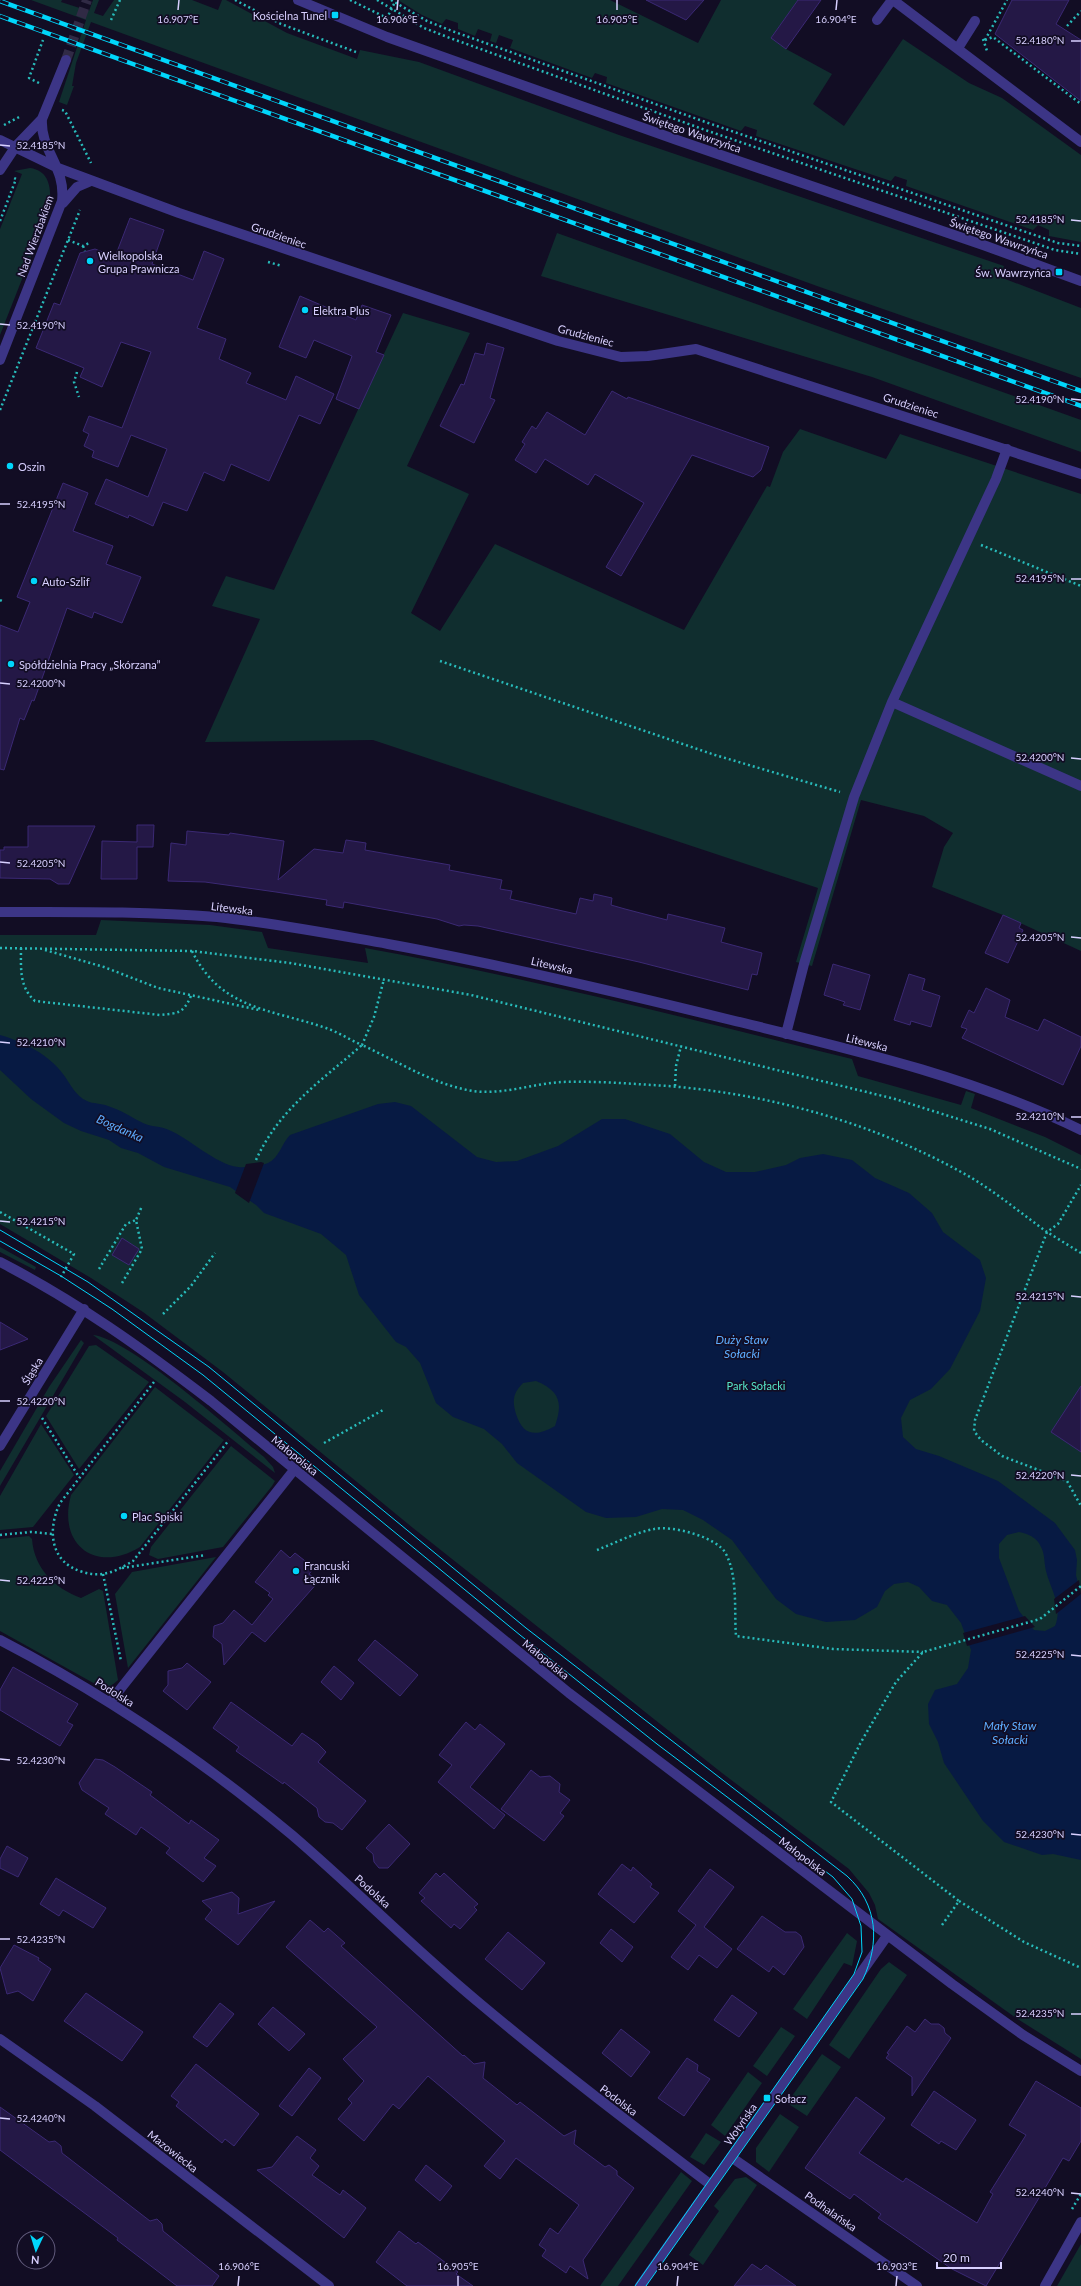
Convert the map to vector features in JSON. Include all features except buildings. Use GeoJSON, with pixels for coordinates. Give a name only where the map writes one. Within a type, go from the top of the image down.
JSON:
{"type":"FeatureCollection","features":[{"type":"Feature","properties":{"kind":"street","name":"Świętego Wawrzyńca"},"geometry":{"type":"LineString","coordinates":[[298,0],[395,39],[685,143],[986,246],[1081,281]]}},
{"type":"Feature","properties":{"kind":"street"},"geometry":{"type":"LineString","coordinates":[[877,20],[892,0],[958,48],[1081,142]]}},
{"type":"Feature","properties":{"kind":"street"},"geometry":{"type":"LineString","coordinates":[[958,48],[975,21]]}},
{"type":"Feature","properties":{"kind":"street"},"geometry":{"type":"LineString","coordinates":[[0,170],[16,146],[42,118],[66,60]]}},
{"type":"Feature","properties":{"kind":"street","name":"Nad Wierzbakiem"},"geometry":{"type":"LineString","coordinates":[[0,360],[61,206],[64,189],[58,168],[47,147],[42,126],[42,118]]}},
{"type":"Feature","properties":{"kind":"street","name":"Grudzieniec"},"geometry":{"type":"LineString","coordinates":[[0,140],[16,146],[58,168],[91,181],[263,243],[558,341],[621,357],[648,356],[696,349],[1081,474]]}},
{"type":"Feature","properties":{"kind":"street"},"geometry":{"type":"LineString","coordinates":[[61,206],[77,187],[91,181]]}},
{"type":"Feature","properties":{"kind":"street"},"geometry":{"type":"LineString","coordinates":[[786,1034],[808,951],[854,797],[892,702],[996,479],[1007,449]]}},
{"type":"Feature","properties":{"kind":"street"},"geometry":{"type":"LineString","coordinates":[[892,702],[1081,786]]}},
{"type":"Feature","properties":{"kind":"street","name":"Litewska"},"geometry":{"type":"LineString","coordinates":[[0,912],[169,913],[288,927],[461,958],[540,974],[786,1034],[967,1083],[1052,1116],[1081,1130]]}},
{"type":"Feature","properties":{"kind":"street","name":"Małopolska"},"geometry":{"type":"LineString","coordinates":[[0,1262],[84,1308],[193,1387],[570,1693],[887,1936],[1023,2035],[1081,2072]]}},
{"type":"Feature","properties":{"kind":"street","name":"Śląska"},"geometry":{"type":"LineString","coordinates":[[0,1446],[84,1308]]}},
{"type":"Feature","properties":{"kind":"street"},"geometry":{"type":"LineString","coordinates":[[110,1702],[294,1470]]}},
{"type":"Feature","properties":{"kind":"street","name":"Podolska"},"geometry":{"type":"LineString","coordinates":[[0,1640],[110,1702],[177,1747],[285,1830],[475,2000],[575,2082],[711,2185]]}},
{"type":"Feature","properties":{"kind":"street","name":"Wołyńska"},"geometry":{"type":"LineString","coordinates":[[640,2286],[887,1936]]}},
{"type":"Feature","properties":{"kind":"street","name":"Mazowiecka"},"geometry":{"type":"LineString","coordinates":[[0,2039],[95,2106],[329,2286]]}},
{"type":"Feature","properties":{"kind":"street","name":"Podhalańska"},"geometry":{"type":"LineString","coordinates":[[731,2157],[917,2286]]}},
{"type":"Feature","properties":{"kind":"street"},"geometry":{"type":"LineString","coordinates":[[1045,2286],[1081,2222]]}},
{"type":"Feature","properties":{"kind":"path"},"geometry":{"type":"LineString","coordinates":[[111,20],[120,0]]}},
{"type":"Feature","properties":{"kind":"path"},"geometry":{"type":"LineString","coordinates":[[235,0],[281,24],[356,52]]}},
{"type":"Feature","properties":{"kind":"path"},"geometry":{"type":"LineString","coordinates":[[350,0],[387,18],[395,2]]}},
{"type":"Feature","properties":{"kind":"path"},"geometry":{"type":"LineString","coordinates":[[376,0],[424,28],[708,131],[1055,250],[1081,254]]}},
{"type":"Feature","properties":{"kind":"path"},"geometry":{"type":"LineString","coordinates":[[391,0],[427,21],[452,31],[703,121],[1058,243],[1081,246]]}},
{"type":"Feature","properties":{"kind":"path"},"geometry":{"type":"LineString","coordinates":[[1008,0],[985,40],[993,37],[1081,104]]}},
{"type":"Feature","properties":{"kind":"path"},"geometry":{"type":"LineString","coordinates":[[1067,26],[1081,12]]}},
{"type":"Feature","properties":{"kind":"path"},"geometry":{"type":"LineString","coordinates":[[43,84],[29,78],[44,40]]}},
{"type":"Feature","properties":{"kind":"path"},"geometry":{"type":"LineString","coordinates":[[0,220],[16,180],[8,176]]}},
{"type":"Feature","properties":{"kind":"path"},"geometry":{"type":"LineString","coordinates":[[68,240],[83,246],[85,251]]}},
{"type":"Feature","properties":{"kind":"path"},"geometry":{"type":"LineString","coordinates":[[83,246],[89,243]]}},
{"type":"Feature","properties":{"kind":"path"},"geometry":{"type":"LineString","coordinates":[[77,372],[74,382],[79,397]]}},
{"type":"Feature","properties":{"kind":"path"},"geometry":{"type":"LineString","coordinates":[[968,539],[1081,586]]}},
{"type":"Feature","properties":{"kind":"path"},"geometry":{"type":"LineString","coordinates":[[0,600],[4,602]]}},
{"type":"Feature","properties":{"kind":"path"},"geometry":{"type":"LineString","coordinates":[[440,662],[715,755],[854,797]]}},
{"type":"Feature","properties":{"kind":"path"},"geometry":{"type":"LineString","coordinates":[[0,948],[192,951],[290,963],[384,979],[530,1008],[895,1099],[990,1129],[1081,1169]]}},
{"type":"Feature","properties":{"kind":"path"},"geometry":{"type":"LineString","coordinates":[[21,948],[22,981],[27,994],[35,1001],[160,1015],[178,1013],[186,1008],[191,996]]}},
{"type":"Feature","properties":{"kind":"path"},"geometry":{"type":"LineString","coordinates":[[41,948],[191,996],[266,1011],[326,1028],[445,1084],[474,1091],[499,1091],[560,1082],[675,1086],[723,1091],[803,1109],[892,1139],[970,1177],[1047,1232],[1081,1253]]}},
{"type":"Feature","properties":{"kind":"path"},"geometry":{"type":"LineString","coordinates":[[192,951],[200,966],[215,985],[266,1011]]}},
{"type":"Feature","properties":{"kind":"path"},"geometry":{"type":"LineString","coordinates":[[256,1160],[271,1131],[290,1107],[362,1045],[374,1017],[384,979]]}},
{"type":"Feature","properties":{"kind":"path"},"geometry":{"type":"LineString","coordinates":[[675,1086],[676,1066],[681,1046]]}},
{"type":"Feature","properties":{"kind":"path"},"geometry":{"type":"LineString","coordinates":[[1081,1184],[1058,1224],[1047,1232],[975,1420],[974,1431],[981,1440],[1002,1456],[1067,1481],[1081,1506]]}},
{"type":"Feature","properties":{"kind":"path"},"geometry":{"type":"LineString","coordinates":[[122,1283],[142,1249],[136,1220],[142,1206]]}},
{"type":"Feature","properties":{"kind":"path"},"geometry":{"type":"LineString","coordinates":[[0,1212],[74,1254],[53,1291]]}},
{"type":"Feature","properties":{"kind":"path"},"geometry":{"type":"LineString","coordinates":[[99,1269],[126,1224],[136,1220]]}},
{"type":"Feature","properties":{"kind":"path"},"geometry":{"type":"LineString","coordinates":[[163,1314],[191,1286],[215,1254]]}},
{"type":"Feature","properties":{"kind":"path"},"geometry":{"type":"LineString","coordinates":[[154,1382],[79,1477],[56,1510],[53,1516],[53,1545],[60,1559],[69,1566],[88,1574],[103,1574],[120,1569],[230,1551]]}},
{"type":"Feature","properties":{"kind":"path"},"geometry":{"type":"LineString","coordinates":[[324,1443],[383,1410]]}},
{"type":"Feature","properties":{"kind":"path"},"geometry":{"type":"LineString","coordinates":[[42,1418],[79,1477]]}},
{"type":"Feature","properties":{"kind":"path"},"geometry":{"type":"LineString","coordinates":[[120,1569],[133,1561],[141,1553],[229,1440]]}},
{"type":"Feature","properties":{"kind":"path"},"geometry":{"type":"LineString","coordinates":[[596,1550],[655,1528],[695,1535],[714,1542],[726,1553],[732,1570],[736,1636],[833,1649],[923,1652],[960,1640],[1040,1619],[1081,1586]]}},
{"type":"Feature","properties":{"kind":"path"},"geometry":{"type":"LineString","coordinates":[[0,1534],[31,1532],[52,1534]]}},
{"type":"Feature","properties":{"kind":"path"},"geometry":{"type":"LineString","coordinates":[[103,1574],[126,1682]]}},
{"type":"Feature","properties":{"kind":"path"},"geometry":{"type":"LineString","coordinates":[[923,1652],[896,1682],[861,1742],[831,1802],[958,1901],[1024,1942],[1081,1968]]}},
{"type":"Feature","properties":{"kind":"path"},"geometry":{"type":"LineString","coordinates":[[942,1925],[958,1901]]}},
{"type":"Feature","properties":{"kind":"green space"},"geometry":{"type":"Polygon","coordinates":[[[31,0],[62,0],[61,2],[89,11],[93,0],[99,0],[94,13],[103,16],[114,0],[192,0],[218,10],[222,0],[226,0],[287,33],[357,59],[360,50],[419,62],[619,135],[1004,266],[1000,277],[1081,308],[1081,378],[817,286],[91,22],[76,63],[72,86],[74,86],[67,105],[59,102],[86,20],[31,0]]]}},
{"type":"Feature","properties":{"kind":"green space"},"geometry":{"type":"Polygon","coordinates":[[[398,0],[610,0],[698,43],[721,0],[798,0],[771,38],[786,49],[832,74],[813,104],[844,126],[903,39],[969,83],[1002,98],[1081,155],[1081,242],[1049,236],[1049,230],[1038,225],[1033,230],[906,186],[907,180],[895,176],[891,181],[756,136],[757,130],[745,126],[741,131],[606,83],[607,77],[595,73],[592,78],[510,48],[513,40],[499,35],[496,43],[490,41],[492,34],[478,29],[475,36],[458,29],[458,23],[446,19],[442,24],[422,15],[398,0]]]}},
{"type":"Feature","properties":{"kind":"green space"},"geometry":{"type":"Polygon","coordinates":[[[30,168],[37,170],[46,177],[50,188],[50,208],[0,335],[0,229],[22,174],[14,171],[30,168]]]}},
{"type":"Feature","properties":{"kind":"green space"},"geometry":{"type":"Polygon","coordinates":[[[557,233],[1081,420],[1081,452],[872,377],[541,276],[557,233]]]}},
{"type":"Feature","properties":{"kind":"green space"},"geometry":{"type":"Polygon","coordinates":[[[403,313],[470,333],[407,466],[469,494],[411,613],[440,631],[495,544],[684,630],[767,486],[770,487],[783,452],[800,429],[886,459],[900,434],[1081,494],[1081,951],[1003,915],[932,887],[944,847],[953,833],[924,816],[861,800],[812,966],[796,962],[818,888],[373,740],[205,742],[260,619],[212,606],[226,576],[274,590],[403,313]]]}},
{"type":"Feature","properties":{"kind":"green space","name":"Park Sołacki"},"geometry":{"type":"Polygon","coordinates":[[[101,920],[210,925],[262,932],[268,948],[368,963],[365,948],[488,972],[670,1014],[852,1059],[858,1076],[961,1105],[966,1091],[975,1094],[971,1108],[1045,1137],[1081,1155],[1081,2059],[1016,2018],[878,1919],[875,1905],[869,1893],[849,1869],[722,1773],[413,1528],[223,1372],[143,1312],[91,1278],[0,1224],[0,935],[96,935],[101,920]]]}},
{"type":"Feature","properties":{"kind":"green space"},"geometry":{"type":"Polygon","coordinates":[[[0,1247],[36,1267],[35,1270],[0,1252],[0,1247]]]}},
{"type":"Feature","properties":{"kind":"green space"},"geometry":{"type":"Polygon","coordinates":[[[93,1335],[110,1340],[155,1368],[264,1457],[273,1467],[275,1473],[185,1402],[93,1335]]]}},
{"type":"Feature","properties":{"kind":"green space"},"geometry":{"type":"Polygon","coordinates":[[[81,1340],[84,1343],[0,1486],[0,1471],[49,1387],[81,1340]]]}},
{"type":"Feature","properties":{"kind":"green space"},"geometry":{"type":"Polygon","coordinates":[[[96,1345],[149,1382],[79,1469],[46,1416],[89,1346],[96,1345]]]}},
{"type":"Feature","properties":{"kind":"green space"},"geometry":{"type":"Polygon","coordinates":[[[155,1387],[224,1440],[140,1547],[124,1555],[109,1557],[95,1556],[84,1550],[75,1541],[70,1528],[68,1513],[71,1495],[155,1387]]]}},
{"type":"Feature","properties":{"kind":"green space"},"geometry":{"type":"Polygon","coordinates":[[[41,1424],[74,1475],[33,1527],[0,1530],[0,1496],[41,1424]]]}},
{"type":"Feature","properties":{"kind":"green space"},"geometry":{"type":"Polygon","coordinates":[[[231,1446],[275,1481],[272,1486],[223,1547],[158,1559],[149,1555],[151,1547],[231,1446]]]}},
{"type":"Feature","properties":{"kind":"green space"},"geometry":{"type":"Polygon","coordinates":[[[29,1536],[32,1539],[41,1568],[54,1583],[62,1589],[81,1598],[99,1589],[103,1591],[118,1680],[111,1686],[103,1687],[97,1685],[0,1631],[0,1539],[29,1536]]]}},
{"type":"Feature","properties":{"kind":"green space"},"geometry":{"type":"Polygon","coordinates":[[[216,1557],[128,1668],[115,1594],[132,1572],[216,1557]]]}},
{"type":"Feature","properties":{"kind":"green space"},"geometry":{"type":"Polygon","coordinates":[[[847,1933],[857,1941],[852,1966],[844,1963],[807,2019],[793,2009],[847,1933]]]}},
{"type":"Feature","properties":{"kind":"green space"},"geometry":{"type":"Polygon","coordinates":[[[889,1962],[907,1975],[849,2059],[829,2045],[881,1969],[889,1962]]]}},
{"type":"Feature","properties":{"kind":"green space"},"geometry":{"type":"Polygon","coordinates":[[[781,2027],[795,2036],[767,2076],[753,2066],[781,2027]]]}},
{"type":"Feature","properties":{"kind":"green space"},"geometry":{"type":"Polygon","coordinates":[[[822,2054],[841,2067],[807,2116],[787,2103],[822,2054]]]}},
{"type":"Feature","properties":{"kind":"green space"},"geometry":{"type":"Polygon","coordinates":[[[748,2072],[762,2083],[725,2136],[711,2125],[748,2072]]]}},
{"type":"Feature","properties":{"kind":"green space"},"geometry":{"type":"Polygon","coordinates":[[[780,2114],[799,2127],[769,2172],[756,2162],[756,2148],[780,2114]]]}},
{"type":"Feature","properties":{"kind":"green space"},"geometry":{"type":"Polygon","coordinates":[[[706,2133],[721,2142],[704,2165],[690,2157],[706,2133]]]}},
{"type":"Feature","properties":{"kind":"green space"},"geometry":{"type":"Polygon","coordinates":[[[681,2172],[692,2181],[618,2286],[600,2286],[681,2172]]]}},
{"type":"Feature","properties":{"kind":"green space"},"geometry":{"type":"Polygon","coordinates":[[[746,2177],[757,2185],[703,2265],[689,2255],[719,2211],[714,2206],[735,2179],[746,2177]]]}},
{"type":"Feature","properties":{"kind":"green space"},"geometry":{"type":"Polygon","coordinates":[[[1081,2244],[1081,2286],[1057,2286],[1081,2244]]]}},
{"type":"Feature","properties":{"kind":"water","name":"Duży Staw Sołacki"},"geometry":{"type":"Polygon","coordinates":[[[0,1035],[27,1045],[50,1060],[63,1074],[76,1093],[83,1099],[89,1102],[103,1104],[146,1124],[169,1130],[220,1161],[238,1167],[257,1166],[272,1161],[290,1135],[378,1104],[395,1102],[411,1106],[477,1157],[496,1162],[517,1161],[558,1146],[602,1119],[625,1119],[670,1134],[704,1162],[726,1172],[755,1172],[786,1165],[800,1158],[823,1154],[852,1160],[875,1178],[909,1193],[932,1213],[943,1232],[980,1260],[986,1278],[980,1311],[950,1369],[931,1389],[910,1400],[901,1418],[903,1437],[916,1449],[939,1456],[998,1481],[1055,1523],[1075,1550],[1077,1560],[1076,1575],[1081,1596],[1081,1860],[1053,1854],[1042,1855],[1004,1842],[983,1821],[944,1763],[938,1742],[929,1724],[928,1704],[935,1690],[957,1684],[968,1668],[971,1650],[961,1623],[947,1605],[932,1601],[919,1587],[908,1582],[894,1584],[885,1591],[877,1607],[855,1620],[826,1622],[796,1614],[776,1599],[732,1540],[703,1520],[683,1510],[662,1509],[636,1517],[606,1518],[586,1512],[517,1463],[502,1444],[484,1429],[453,1417],[436,1403],[420,1363],[406,1347],[396,1342],[359,1295],[346,1255],[321,1234],[264,1213],[256,1205],[230,1187],[164,1167],[138,1153],[121,1148],[109,1140],[81,1131],[64,1123],[31,1099],[0,1070],[0,1035]],[[536,1381],[523,1383],[515,1394],[514,1405],[522,1427],[536,1433],[548,1430],[555,1426],[559,1411],[559,1404],[555,1394],[550,1389],[536,1381]],[[1019,1532],[1007,1535],[999,1544],[999,1558],[1019,1611],[1034,1630],[1045,1631],[1055,1626],[1058,1612],[1057,1605],[1046,1571],[1043,1553],[1039,1544],[1032,1536],[1019,1532]]]}},
{"type":"Feature","properties":{"kind":"pier"},"geometry":{"type":"Polygon","coordinates":[[[264,1163],[249,1203],[235,1193],[246,1164],[264,1163]]]}},
{"type":"Feature","properties":{"kind":"pier"},"geometry":{"type":"Polygon","coordinates":[[[1079,1580],[1081,1594],[1056,1614],[1054,1599],[1079,1580]]]}},
{"type":"Feature","properties":{"kind":"pier"},"geometry":{"type":"Polygon","coordinates":[[[1025,1616],[1035,1627],[967,1646],[963,1633],[1025,1616]]]}},
{"type":"Feature","properties":{"kind":"tunnel"},"geometry":{"type":"LineString","coordinates":[[66,60],[87,0]]}},
{"type":"Feature","properties":{"kind":"tram line"},"geometry":{"type":"LineString","coordinates":[[0,1230],[88,1282],[209,1367],[526,1628],[847,1876],[865,1899],[870,1911],[874,1938],[872,1952],[863,1979],[646,2286]]}},
{"type":"Feature","properties":{"kind":"tram line"},"geometry":{"type":"LineString","coordinates":[[0,1241],[61,1276],[112,1309],[203,1375],[520,1635],[657,1744],[833,1877],[852,1899],[861,1926],[862,1952],[854,1974],[635,2286]]}},
{"type":"Feature","properties":{"kind":"railway"},"geometry":{"type":"LineString","coordinates":[[0,1],[1081,391]]}},
{"type":"Feature","properties":{"kind":"railway"},"geometry":{"type":"LineString","coordinates":[[0,16],[1081,406]]}},
{"type":"Feature","properties":{"kind":"place","name":"Kościelna Tunel"},"geometry":{"type":"Point","coordinates":[335,15]}},
{"type":"Feature","properties":{"kind":"place","name":"Wielkopolska Grupa Prawnicza"},"geometry":{"type":"Point","coordinates":[90,261]}},
{"type":"Feature","properties":{"kind":"place","name":"Św. Wawrzyńca"},"geometry":{"type":"Point","coordinates":[1059,272]}},
{"type":"Feature","properties":{"kind":"place","name":"Elektra Plus"},"geometry":{"type":"Point","coordinates":[305,310]}},
{"type":"Feature","properties":{"kind":"place","name":"Oszin"},"geometry":{"type":"Point","coordinates":[10,466]}},
{"type":"Feature","properties":{"kind":"place","name":"Auto-Szlif"},"geometry":{"type":"Point","coordinates":[34,581]}},
{"type":"Feature","properties":{"kind":"place","name":"Spółdzielnia Pracy „Skórzana”"},"geometry":{"type":"Point","coordinates":[11,664]}},
{"type":"Feature","properties":{"kind":"place","name":"Plac Spiski"},"geometry":{"type":"Point","coordinates":[124,1516]}},
{"type":"Feature","properties":{"kind":"place","name":"Francuski Łącznik"},"geometry":{"type":"Point","coordinates":[296,1571]}},
{"type":"Feature","properties":{"kind":"place","name":"Sołacz"},"geometry":{"type":"Point","coordinates":[767,2098]}},
{"type":"Feature","properties":{"kind":"water label","name":"Bogdanka"},"geometry":{"type":"Point","coordinates":[120,1128]}},
{"type":"Feature","properties":{"kind":"water label","name":"Mały Staw Sołacki"},"geometry":{"type":"Point","coordinates":[1010,1732]}}]}
